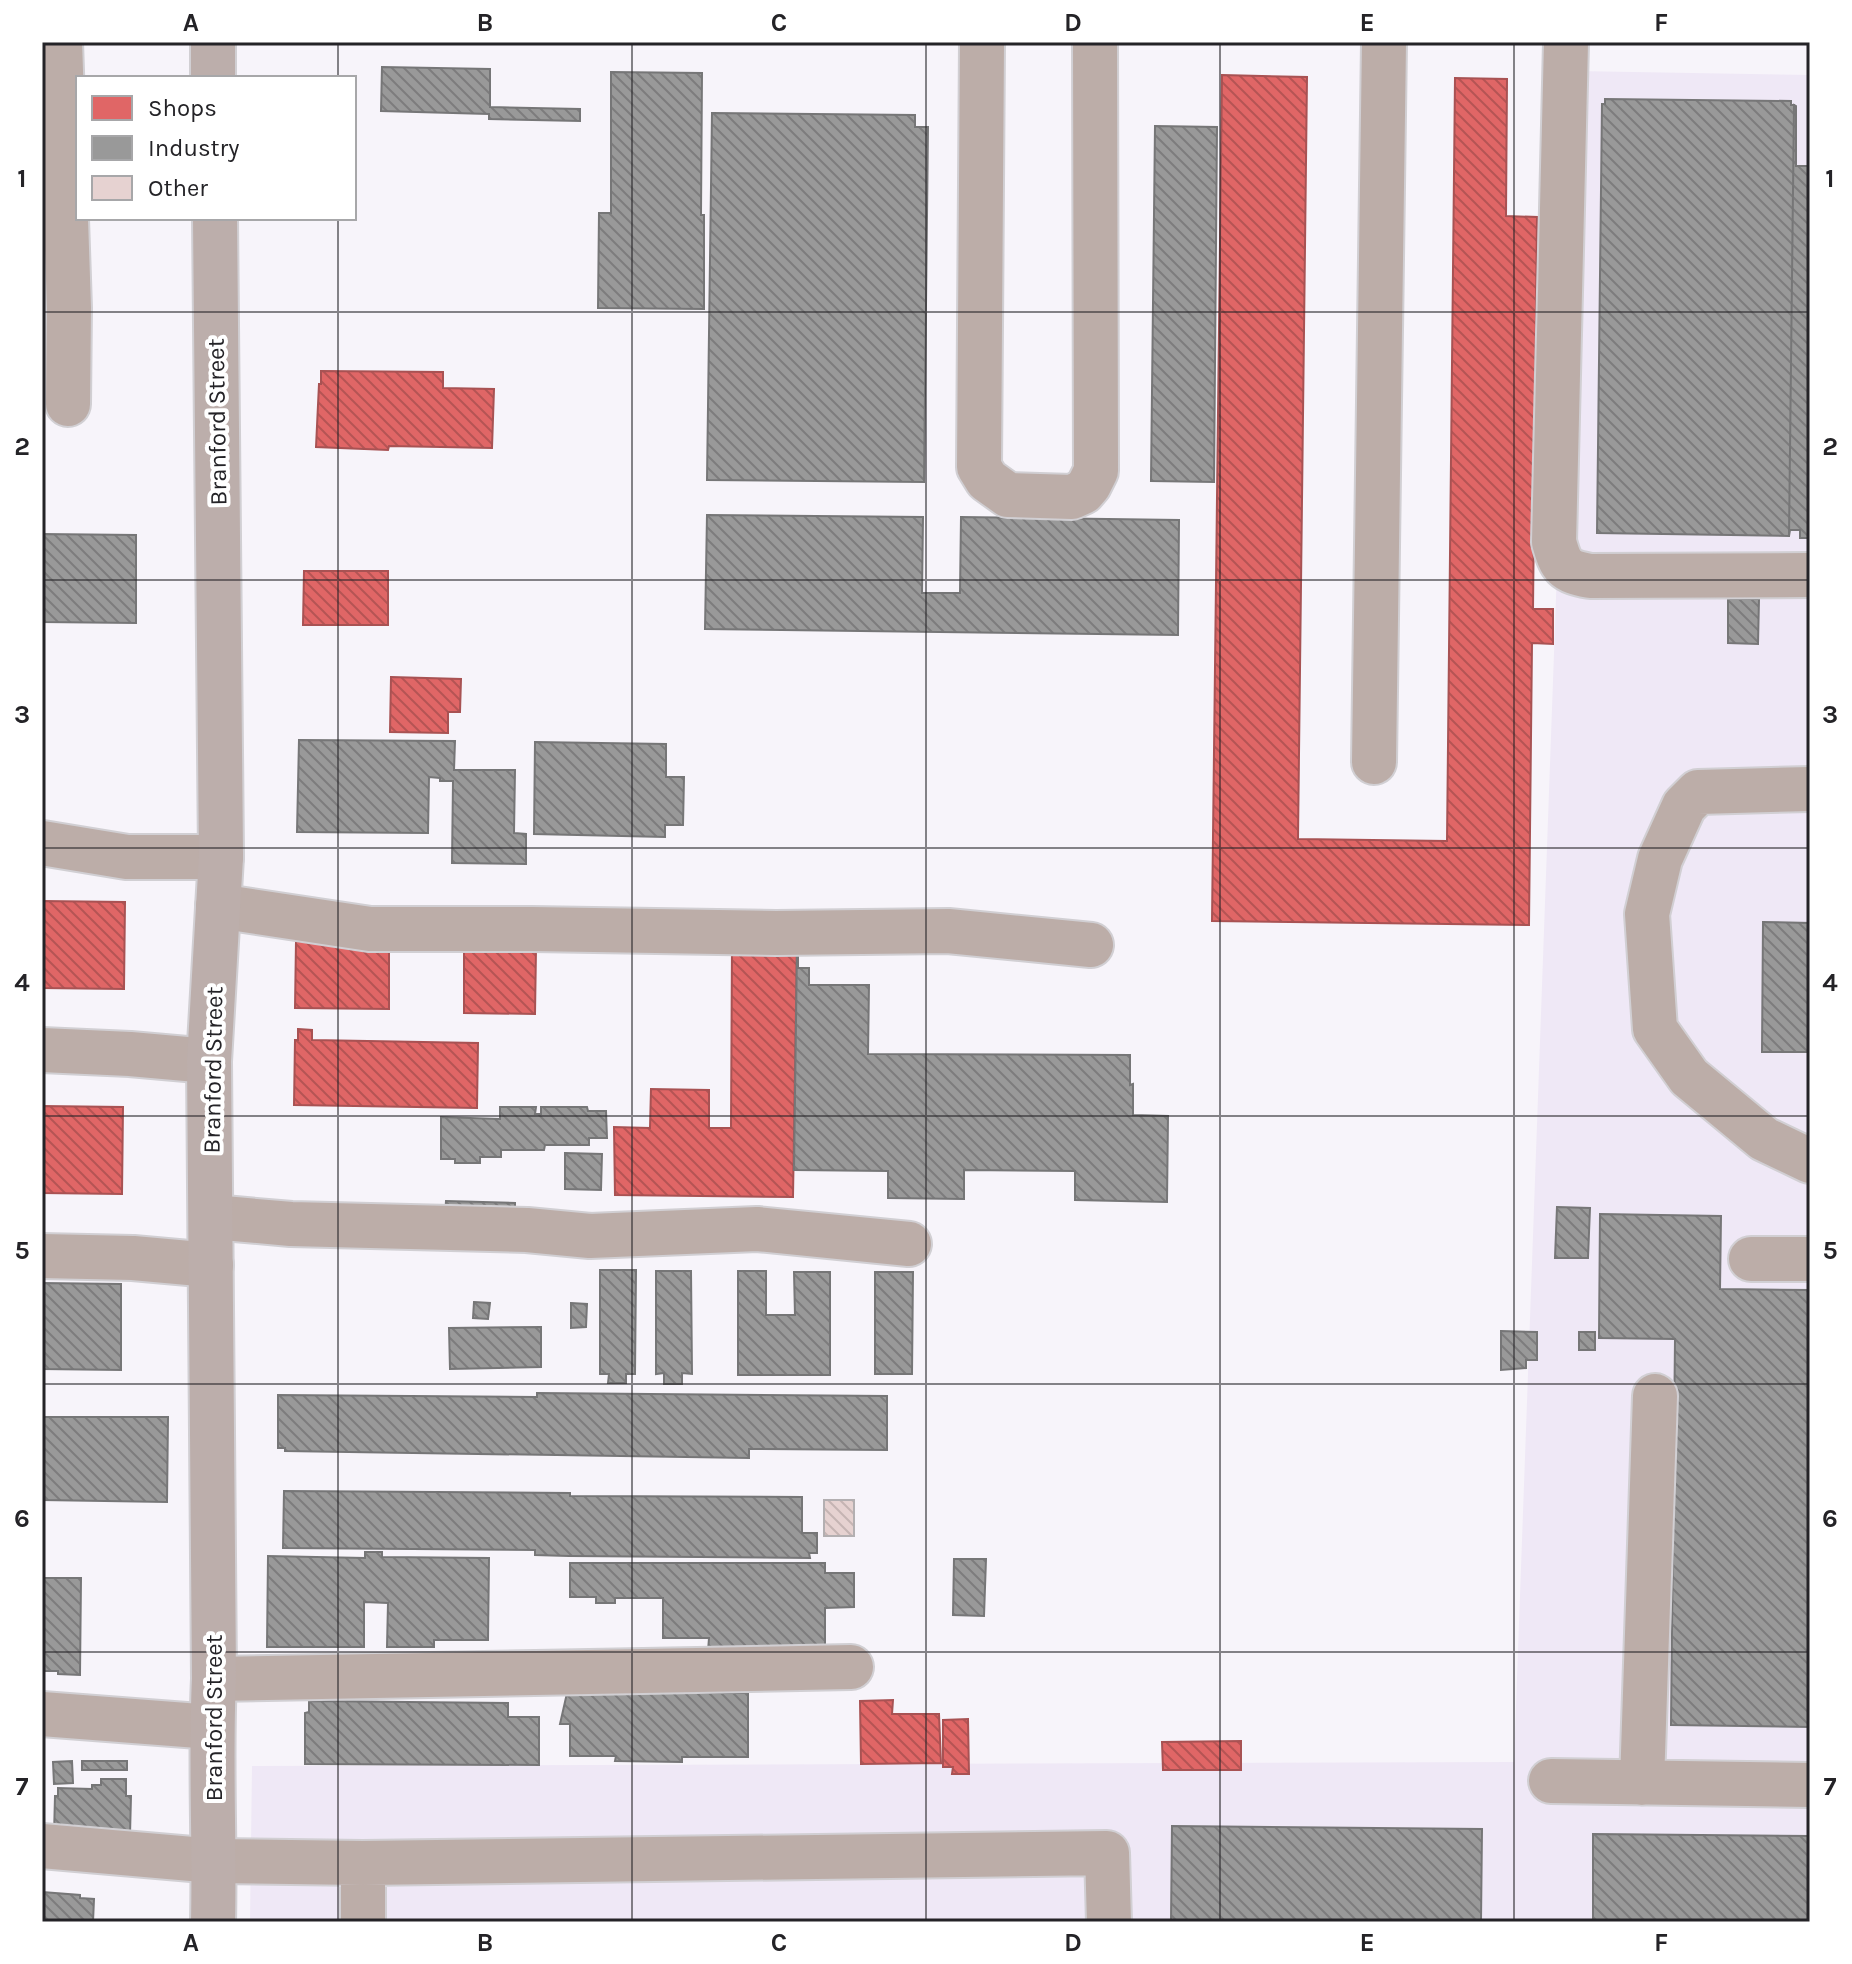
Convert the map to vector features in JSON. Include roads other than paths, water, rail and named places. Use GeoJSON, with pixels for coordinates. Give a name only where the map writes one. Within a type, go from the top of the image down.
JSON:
{"type":"FeatureCollection","features":[{"type":"Feature","properties":{"kind":"main road"},"geometry":{"type":"LineString","coordinates":[[213,42],[213,76]]}},
{"type":"Feature","properties":{"kind":"main road","name":"Branford Street"},"geometry":{"type":"LineString","coordinates":[[213,1922],[209,1061],[221,857],[215,220]]}},
{"type":"Feature","properties":{"kind":"lane"},"geometry":{"type":"LineString","coordinates":[[60,42],[69,308],[68,404]]}},
{"type":"Feature","properties":{"kind":"lane"},"geometry":{"type":"LineString","coordinates":[[982,42],[979,467],[987,480],[1008,495],[1072,497],[1083,492],[1096,471],[1095,42]]}},
{"type":"Feature","properties":{"kind":"lane"},"geometry":{"type":"LineString","coordinates":[[1374,762],[1384,42]]}},
{"type":"Feature","properties":{"kind":"lane"},"geometry":{"type":"LineString","coordinates":[[1566,42],[1554,542],[1559,559],[1570,572],[1590,576],[1810,575]]}},
{"type":"Feature","properties":{"kind":"lane"},"geometry":{"type":"LineString","coordinates":[[1810,789],[1698,792],[1684,806],[1660,859],[1647,914],[1655,1029],[1689,1077],[1764,1139],[1810,1161]]}},
{"type":"Feature","properties":{"kind":"lane"},"geometry":{"type":"LineString","coordinates":[[42,843],[127,857],[221,857]]}},
{"type":"Feature","properties":{"kind":"lane"},"geometry":{"type":"LineString","coordinates":[[218,906],[370,929],[776,933],[948,931],[1091,945]]}},
{"type":"Feature","properties":{"kind":"lane"},"geometry":{"type":"LineString","coordinates":[[42,1050],[209,1061]]}},
{"type":"Feature","properties":{"kind":"lane"},"geometry":{"type":"LineString","coordinates":[[212,1217],[291,1224],[527,1230],[590,1236],[757,1229],[909,1244]]}},
{"type":"Feature","properties":{"kind":"lane"},"geometry":{"type":"LineString","coordinates":[[42,1256],[133,1258],[211,1265]]}},
{"type":"Feature","properties":{"kind":"lane"},"geometry":{"type":"LineString","coordinates":[[1751,1259],[1810,1259]]}},
{"type":"Feature","properties":{"kind":"lane"},"geometry":{"type":"LineString","coordinates":[[1642,1783],[1655,1396]]}},
{"type":"Feature","properties":{"kind":"lane"},"geometry":{"type":"LineString","coordinates":[[214,1679],[851,1667]]}},
{"type":"Feature","properties":{"kind":"lane"},"geometry":{"type":"LineString","coordinates":[[42,1714],[212,1727]]}},
{"type":"Feature","properties":{"kind":"lane"},"geometry":{"type":"LineString","coordinates":[[1551,1781],[1810,1785]]}},
{"type":"Feature","properties":{"kind":"lane"},"geometry":{"type":"LineString","coordinates":[[42,1846],[215,1861],[363,1863],[1107,1853],[1109,1922]]}},
{"type":"Feature","properties":{"kind":"lane"},"geometry":{"type":"LineString","coordinates":[[363,1863],[363,1922]]}}]}
